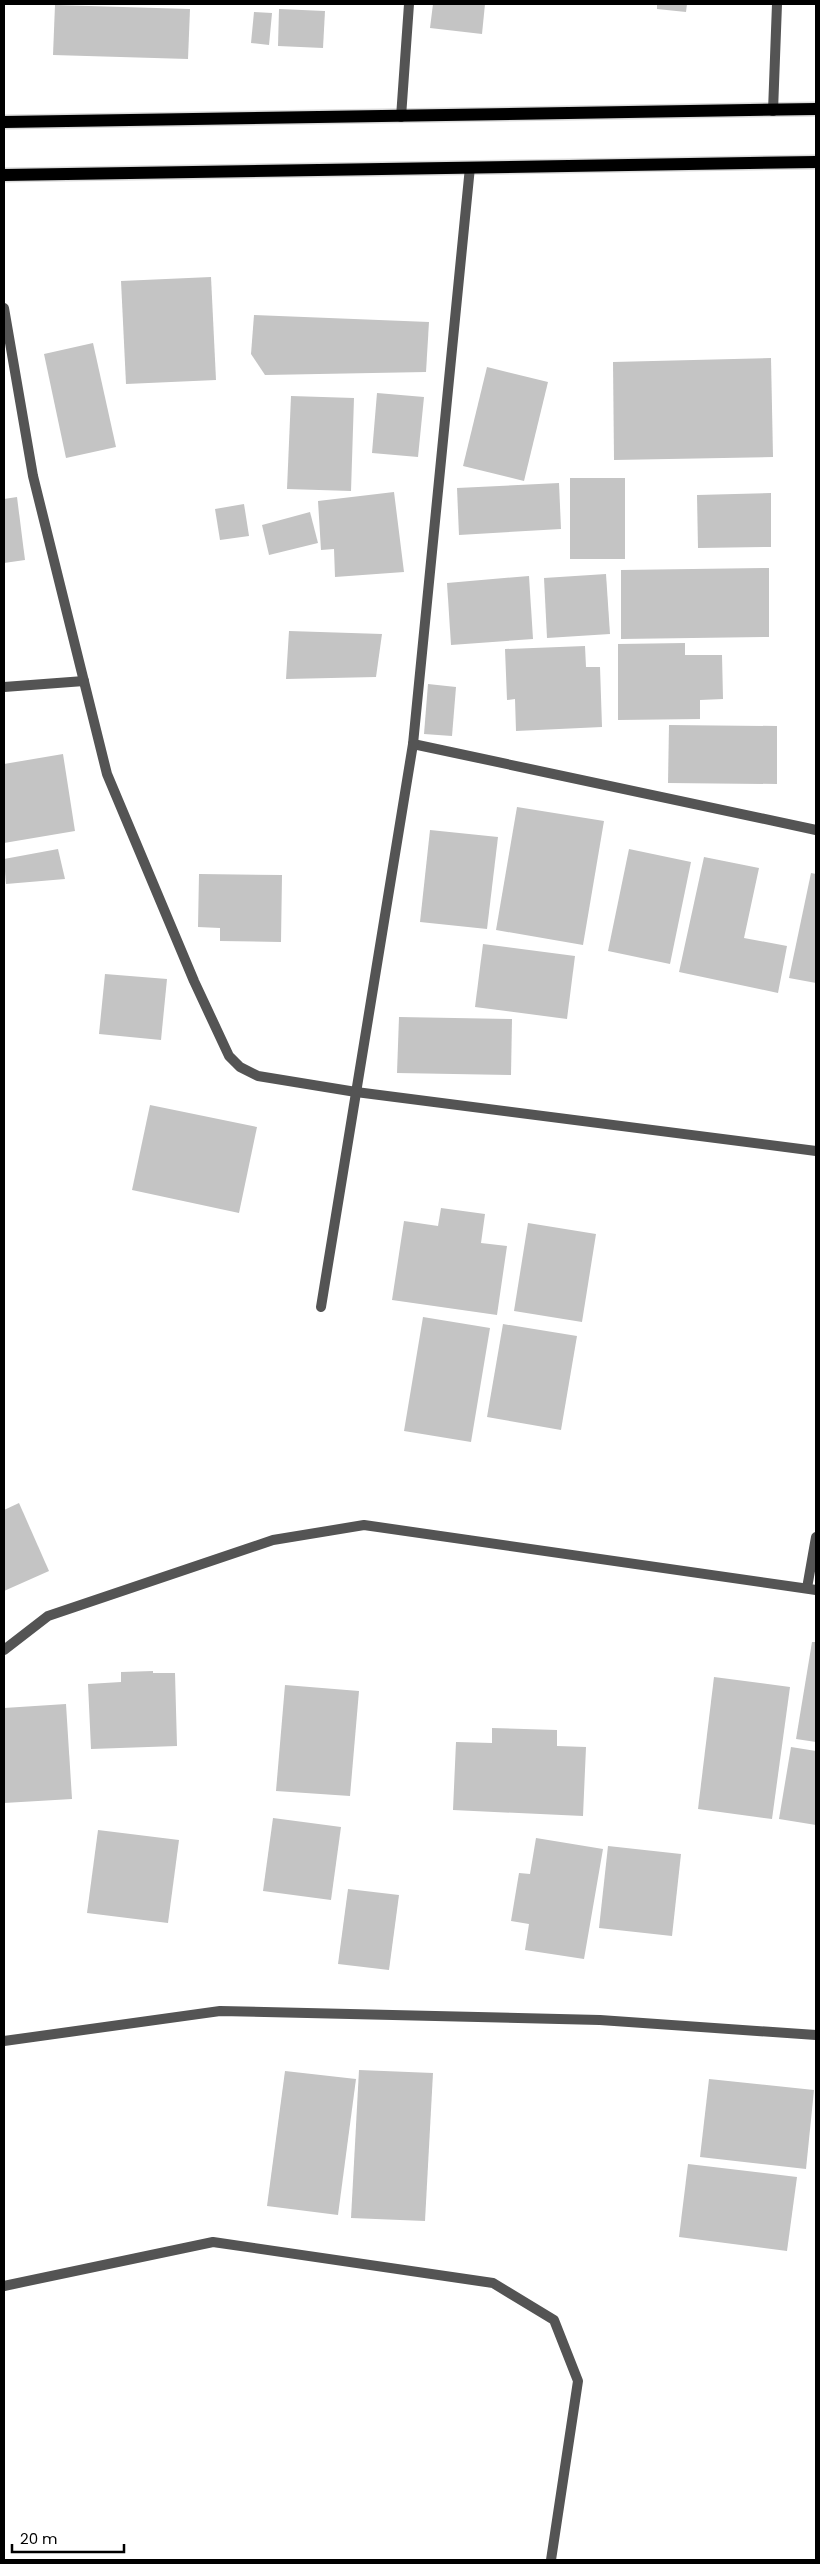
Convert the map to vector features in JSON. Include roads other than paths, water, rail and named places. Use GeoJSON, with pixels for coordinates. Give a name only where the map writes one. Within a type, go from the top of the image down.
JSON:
{"type":"FeatureCollection","features":[{"type":"Feature","properties":{"kind":"main road"},"geometry":{"type":"LineString","coordinates":[[4,122],[816,109]]}},
{"type":"Feature","properties":{"kind":"main road"},"geometry":{"type":"LineString","coordinates":[[4,175],[816,162]]}},
{"type":"Feature","properties":{"kind":"street"},"geometry":{"type":"LineString","coordinates":[[401,117],[409,4]]}},
{"type":"Feature","properties":{"kind":"street"},"geometry":{"type":"LineString","coordinates":[[773,111],[777,4]]}},
{"type":"Feature","properties":{"kind":"street"},"geometry":{"type":"LineString","coordinates":[[321,1307],[413,744],[470,167]]}},
{"type":"Feature","properties":{"kind":"street"},"geometry":{"type":"LineString","coordinates":[[4,308],[33,476],[107,774],[194,981],[229,1056],[240,1068],[258,1076],[356,1092],[816,1151]]}},
{"type":"Feature","properties":{"kind":"street"},"geometry":{"type":"LineString","coordinates":[[4,687],[84,681]]}},
{"type":"Feature","properties":{"kind":"street"},"geometry":{"type":"LineString","coordinates":[[413,744],[816,830]]}},
{"type":"Feature","properties":{"kind":"street"},"geometry":{"type":"LineString","coordinates":[[4,1650],[48,1616],[274,1540],[364,1525],[812,1589],[816,1537]]}},
{"type":"Feature","properties":{"kind":"street"},"geometry":{"type":"LineString","coordinates":[[4,2041],[220,2011],[600,2020],[816,2035]]}},
{"type":"Feature","properties":{"kind":"street"},"geometry":{"type":"LineString","coordinates":[[4,2286],[213,2242],[493,2283],[554,2320],[578,2381],[551,2560]]}}]}
